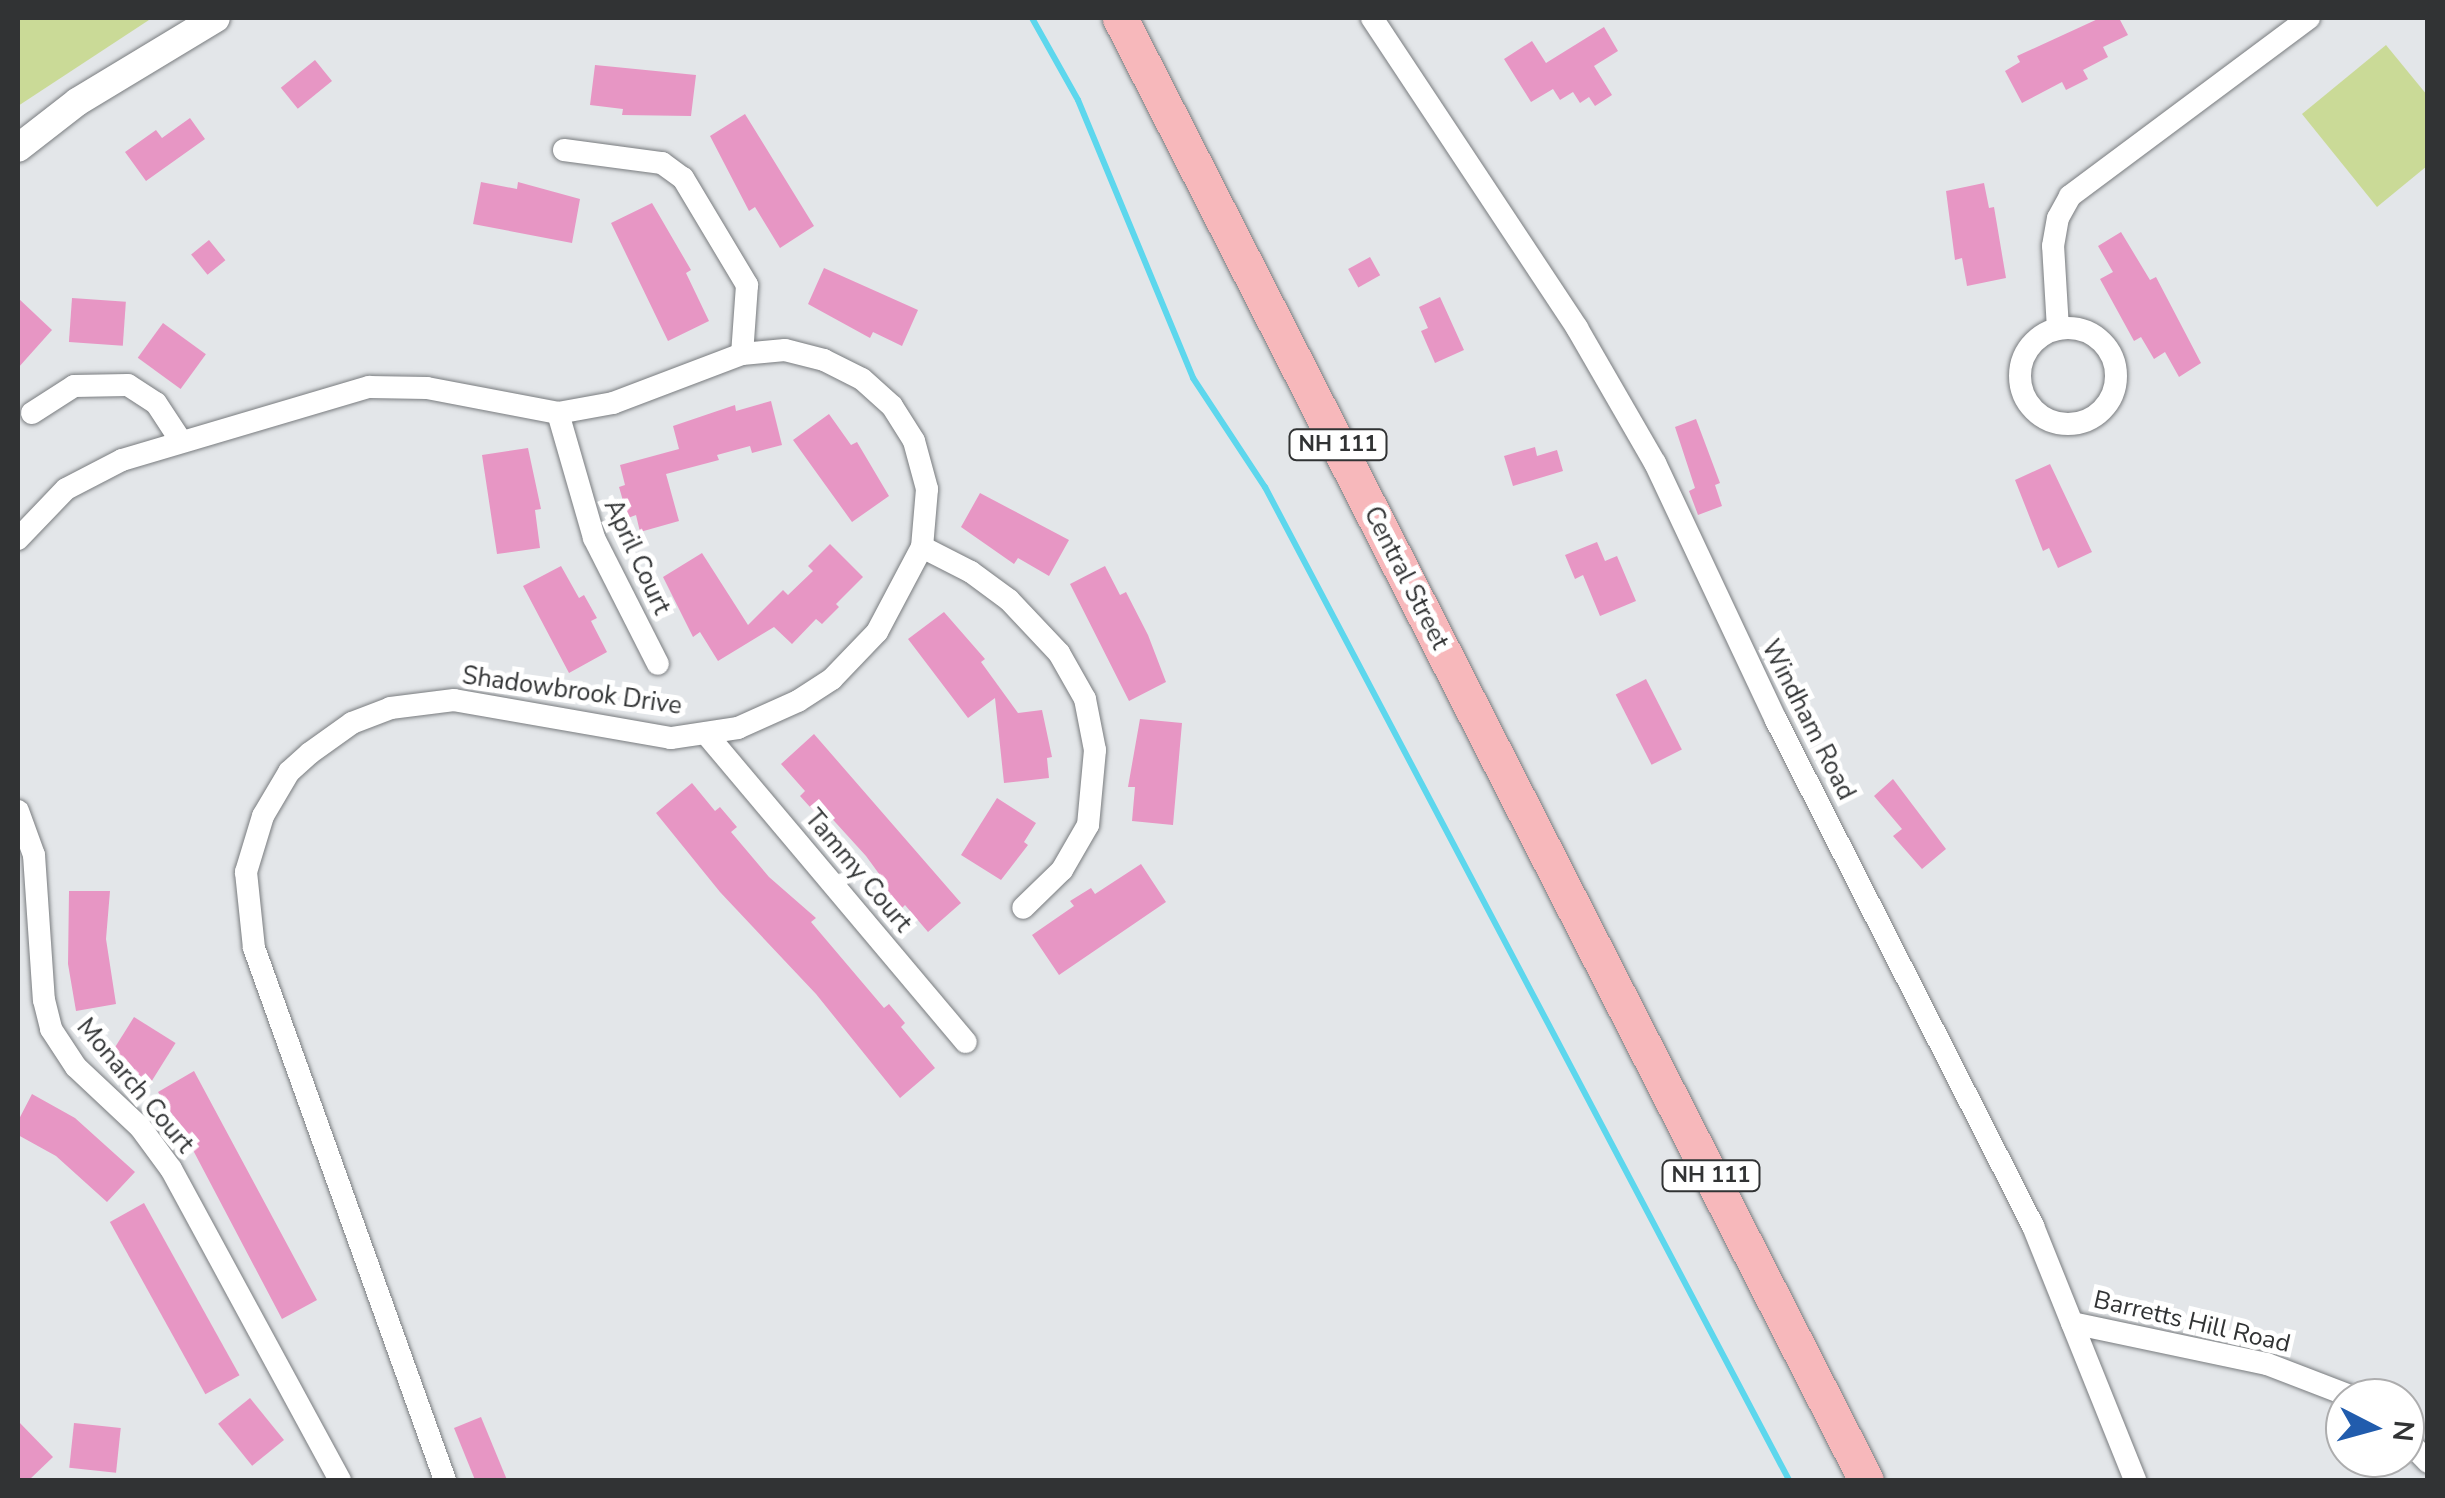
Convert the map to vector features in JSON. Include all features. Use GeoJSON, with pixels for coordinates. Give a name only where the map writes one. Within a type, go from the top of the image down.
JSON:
{"type":"FeatureCollection","features":[{"type":"Feature","properties":{"kind":"main road","name":"Central Street"},"geometry":{"type":"LineString","coordinates":[[1120,18],[1866,1480]]}},
{"type":"Feature","properties":{"kind":"street"},"geometry":{"type":"LineString","coordinates":[[18,148],[77,102],[216,18]]}},
{"type":"Feature","properties":{"kind":"street","name":"Windham Road"},"geometry":{"type":"LineString","coordinates":[[1372,18],[1631,417],[1776,720],[2033,1226],[2134,1480]]}},
{"type":"Feature","properties":{"kind":"street"},"geometry":{"type":"LineString","coordinates":[[2058,329],[2053,246],[2058,218],[2070,196],[2309,18]]}},
{"type":"Feature","properties":{"kind":"street"},"geometry":{"type":"LineString","coordinates":[[564,150],[662,163],[683,178],[747,284],[742,354]]}},
{"type":"Feature","properties":{"kind":"street"},"geometry":{"type":"LineString","coordinates":[[2058,329],[2078,329],[2096,337],[2110,351],[2116,370],[2115,390],[2106,408],[2080,424],[2061,424],[2044,418],[2026,399],[2020,382],[2029,348],[2058,329]]}},
{"type":"Feature","properties":{"kind":"street","name":"Shadowbrook Drive"},"geometry":{"type":"LineString","coordinates":[[18,539],[66,489],[122,460],[369,386],[427,388],[558,413],[613,403],[742,354],[786,350],[824,360],[862,379],[904,420],[923,465],[927,512],[922,547],[877,632],[832,679],[798,701],[738,728],[708,736],[638,734],[454,700],[412,704],[361,718],[310,753],[289,772],[258,830],[246,872],[254,948],[445,1480]]}},
{"type":"Feature","properties":{"kind":"street"},"geometry":{"type":"LineString","coordinates":[[32,413],[74,386],[128,385],[156,403],[181,442]]}},
{"type":"Feature","properties":{"kind":"street","name":"April Court"},"geometry":{"type":"LineString","coordinates":[[558,413],[594,538],[658,664]]}},
{"type":"Feature","properties":{"kind":"street"},"geometry":{"type":"LineString","coordinates":[[922,547],[970,572],[1018,608],[1060,653],[1085,699],[1095,750],[1088,825],[1062,870],[1023,908]]}},
{"type":"Feature","properties":{"kind":"street","name":"Tammy Court"},"geometry":{"type":"LineString","coordinates":[[708,736],[966,1042]]}},
{"type":"Feature","properties":{"kind":"street","name":"Monarch Court"},"geometry":{"type":"LineString","coordinates":[[18,811],[34,855],[44,1000],[51,1029],[76,1067],[140,1127],[171,1169],[340,1480]]}},
{"type":"Feature","properties":{"kind":"street","name":"Barretts Hill Road"},"geometry":{"type":"LineString","coordinates":[[2072,1323],[2267,1364],[2325,1386]]}},
{"type":"Feature","properties":{"kind":"green space"},"geometry":{"type":"Polygon","coordinates":[[[18,18],[152,18],[18,106],[18,18]]]}},
{"type":"Feature","properties":{"kind":"green space"},"geometry":{"type":"Polygon","coordinates":[[[2386,45],[2427,95],[2427,166],[2377,207],[2302,114],[2386,45]]]}},
{"type":"Feature","properties":{"kind":"building"},"geometry":{"type":"Polygon","coordinates":[[[2100,18],[2119,18],[2128,35],[2103,47],[2108,57],[2083,70],[2088,79],[2066,90],[2062,82],[2022,103],[2005,71],[2020,62],[2017,56],[2100,18]]]}},
{"type":"Feature","properties":{"kind":"building"},"geometry":{"type":"Polygon","coordinates":[[[1604,27],[1618,51],[1594,66],[1612,95],[1595,106],[1589,97],[1580,103],[1573,92],[1560,100],[1553,89],[1531,102],[1504,59],[1532,41],[1546,63],[1604,27]]]}},
{"type":"Feature","properties":{"kind":"building"},"geometry":{"type":"Polygon","coordinates":[[[315,60],[332,81],[298,109],[281,88],[315,60]]]}},
{"type":"Feature","properties":{"kind":"building"},"geometry":{"type":"Polygon","coordinates":[[[595,65],[696,75],[691,116],[622,115],[623,109],[590,105],[595,65]]]}},
{"type":"Feature","properties":{"kind":"building"},"geometry":{"type":"Polygon","coordinates":[[[745,114],[814,226],[780,248],[755,207],[749,211],[710,136],[745,114]]]}},
{"type":"Feature","properties":{"kind":"building"},"geometry":{"type":"Polygon","coordinates":[[[190,118],[205,139],[146,181],[125,152],[156,130],[162,138],[190,118]]]}},
{"type":"Feature","properties":{"kind":"building"},"geometry":{"type":"Polygon","coordinates":[[[481,182],[517,189],[518,182],[580,199],[572,243],[473,224],[481,182]]]}},
{"type":"Feature","properties":{"kind":"building"},"geometry":{"type":"Polygon","coordinates":[[[1984,183],[1989,208],[1994,207],[2006,278],[1967,286],[1962,258],[1955,260],[1946,191],[1984,183]]]}},
{"type":"Feature","properties":{"kind":"building"},"geometry":{"type":"Polygon","coordinates":[[[652,203],[691,270],[686,273],[709,321],[668,341],[611,223],[652,203]]]}},
{"type":"Feature","properties":{"kind":"building"},"geometry":{"type":"Polygon","coordinates":[[[2121,232],[2150,280],[2156,277],[2201,363],[2179,377],[2165,352],[2154,359],[2141,337],[2134,341],[2100,279],[2113,272],[2098,246],[2121,232]]]}},
{"type":"Feature","properties":{"kind":"building"},"geometry":{"type":"Polygon","coordinates":[[[209,240],[225,260],[207,275],[191,254],[209,240]]]}},
{"type":"Feature","properties":{"kind":"building"},"geometry":{"type":"Polygon","coordinates":[[[1370,257],[1380,275],[1358,287],[1348,269],[1370,257]]]}},
{"type":"Feature","properties":{"kind":"building"},"geometry":{"type":"Polygon","coordinates":[[[824,268],[918,310],[902,346],[873,332],[870,338],[808,304],[824,268]]]}},
{"type":"Feature","properties":{"kind":"building"},"geometry":{"type":"Polygon","coordinates":[[[1440,297],[1464,350],[1435,363],[1421,331],[1428,328],[1419,307],[1440,297]]]}},
{"type":"Feature","properties":{"kind":"building"},"geometry":{"type":"Polygon","coordinates":[[[18,298],[52,330],[18,368],[18,298]]]}},
{"type":"Feature","properties":{"kind":"building"},"geometry":{"type":"Polygon","coordinates":[[[72,298],[126,302],[123,346],[69,342],[72,298]]]}},
{"type":"Feature","properties":{"kind":"building"},"geometry":{"type":"Polygon","coordinates":[[[163,323],[206,354],[181,389],[138,358],[163,323]]]}},
{"type":"Feature","properties":{"kind":"building"},"geometry":{"type":"Polygon","coordinates":[[[771,401],[782,445],[752,453],[750,446],[717,455],[719,460],[666,474],[679,521],[640,532],[636,515],[628,518],[619,487],[625,485],[620,465],[679,449],[673,426],[735,405],[736,411],[771,401]]]}},
{"type":"Feature","properties":{"kind":"building"},"geometry":{"type":"Polygon","coordinates":[[[829,414],[851,445],[857,442],[889,496],[852,522],[793,440],[829,414]]]}},
{"type":"Feature","properties":{"kind":"building"},"geometry":{"type":"Polygon","coordinates":[[[1696,419],[1720,483],[1715,485],[1722,506],[1698,515],[1689,491],[1695,488],[1675,427],[1696,419]]]}},
{"type":"Feature","properties":{"kind":"building"},"geometry":{"type":"Polygon","coordinates":[[[1535,447],[1537,456],[1557,450],[1563,471],[1513,486],[1504,456],[1535,447]]]}},
{"type":"Feature","properties":{"kind":"building"},"geometry":{"type":"Polygon","coordinates":[[[528,448],[541,509],[535,510],[540,548],[497,554],[482,455],[528,448]]]}},
{"type":"Feature","properties":{"kind":"building"},"geometry":{"type":"Polygon","coordinates":[[[2050,464],[2092,552],[2058,568],[2049,548],[2043,551],[2015,480],[2050,464]]]}},
{"type":"Feature","properties":{"kind":"building"},"geometry":{"type":"Polygon","coordinates":[[[980,493],[1069,540],[1049,576],[1018,558],[1014,564],[961,527],[980,493]]]}},
{"type":"Feature","properties":{"kind":"building"},"geometry":{"type":"Polygon","coordinates":[[[1597,542],[1605,561],[1617,556],[1636,601],[1600,616],[1583,575],[1575,579],[1565,555],[1597,542]]]}},
{"type":"Feature","properties":{"kind":"building"},"geometry":{"type":"Polygon","coordinates":[[[830,544],[863,577],[836,604],[839,607],[822,624],[816,619],[792,644],[774,627],[718,661],[700,632],[693,637],[663,577],[702,553],[748,625],[783,590],[788,595],[813,571],[808,566],[830,544]]]}},
{"type":"Feature","properties":{"kind":"building"},"geometry":{"type":"Polygon","coordinates":[[[561,566],[579,598],[584,595],[597,618],[591,621],[607,652],[569,673],[523,586],[561,566]]]}},
{"type":"Feature","properties":{"kind":"building"},"geometry":{"type":"Polygon","coordinates":[[[1105,566],[1120,595],[1126,592],[1166,682],[1129,701],[1070,584],[1105,566]]]}},
{"type":"Feature","properties":{"kind":"building"},"geometry":{"type":"Polygon","coordinates":[[[944,612],[985,659],[981,662],[1018,713],[1042,710],[1052,757],[1047,758],[1049,778],[1004,783],[995,698],[968,718],[908,639],[944,612]]]}},
{"type":"Feature","properties":{"kind":"building"},"geometry":{"type":"Polygon","coordinates":[[[1646,679],[1682,749],[1652,765],[1616,694],[1646,679]]]}},
{"type":"Feature","properties":{"kind":"building"},"geometry":{"type":"Polygon","coordinates":[[[1140,719],[1182,723],[1173,825],[1132,821],[1135,787],[1128,787],[1140,719]]]}},
{"type":"Feature","properties":{"kind":"building"},"geometry":{"type":"Polygon","coordinates":[[[814,734],[961,903],[928,932],[905,905],[899,911],[878,887],[885,882],[866,856],[826,812],[819,817],[800,796],[805,791],[781,764],[814,734]]]}},
{"type":"Feature","properties":{"kind":"building"},"geometry":{"type":"Polygon","coordinates":[[[1893,779],[1946,849],[1922,869],[1893,836],[1902,829],[1874,796],[1893,779]]]}},
{"type":"Feature","properties":{"kind":"building"},"geometry":{"type":"Polygon","coordinates":[[[692,783],[715,811],[720,807],[737,827],[731,832],[769,877],[816,918],[811,922],[884,1008],[889,1004],[905,1023],[901,1027],[935,1068],[900,1098],[816,994],[720,892],[656,813],[692,783]]]}},
{"type":"Feature","properties":{"kind":"building"},"geometry":{"type":"Polygon","coordinates":[[[997,798],[1036,823],[1024,842],[1028,845],[1001,880],[961,855],[997,798]]]}},
{"type":"Feature","properties":{"kind":"building"},"geometry":{"type":"Polygon","coordinates":[[[1141,864],[1166,902],[1059,975],[1032,935],[1074,906],[1070,901],[1091,888],[1095,894],[1141,864]]]}},
{"type":"Feature","properties":{"kind":"building"},"geometry":{"type":"Polygon","coordinates":[[[69,891],[110,891],[106,939],[116,1004],[76,1011],[68,964],[69,891]]]}},
{"type":"Feature","properties":{"kind":"building"},"geometry":{"type":"Polygon","coordinates":[[[134,1017],[176,1043],[151,1083],[109,1057],[134,1017]]]}},
{"type":"Feature","properties":{"kind":"building"},"geometry":{"type":"Polygon","coordinates":[[[194,1071],[317,1300],[282,1319],[184,1133],[158,1092],[194,1071]]]}},
{"type":"Feature","properties":{"kind":"building"},"geometry":{"type":"Polygon","coordinates":[[[32,1094],[75,1118],[135,1172],[107,1202],[56,1156],[18,1135],[18,1121],[32,1094]]]}},
{"type":"Feature","properties":{"kind":"building"},"geometry":{"type":"Polygon","coordinates":[[[144,1203],[240,1375],[205,1394],[110,1222],[144,1203]]]}},
{"type":"Feature","properties":{"kind":"building"},"geometry":{"type":"Polygon","coordinates":[[[250,1398],[284,1440],[252,1466],[218,1424],[250,1398]]]}},
{"type":"Feature","properties":{"kind":"building"},"geometry":{"type":"Polygon","coordinates":[[[481,1417],[507,1480],[475,1480],[454,1428],[481,1417]]]}},
{"type":"Feature","properties":{"kind":"building"},"geometry":{"type":"Polygon","coordinates":[[[18,1421],[53,1457],[29,1480],[18,1480],[18,1421]]]}},
{"type":"Feature","properties":{"kind":"building"},"geometry":{"type":"Polygon","coordinates":[[[74,1423],[121,1428],[116,1473],[69,1468],[74,1423]]]}},
{"type":"Feature","properties":{"kind":"waterway"},"geometry":{"type":"LineString","coordinates":[[1032,18],[1078,100],[1193,378],[1265,487],[1789,1480]]}}]}
